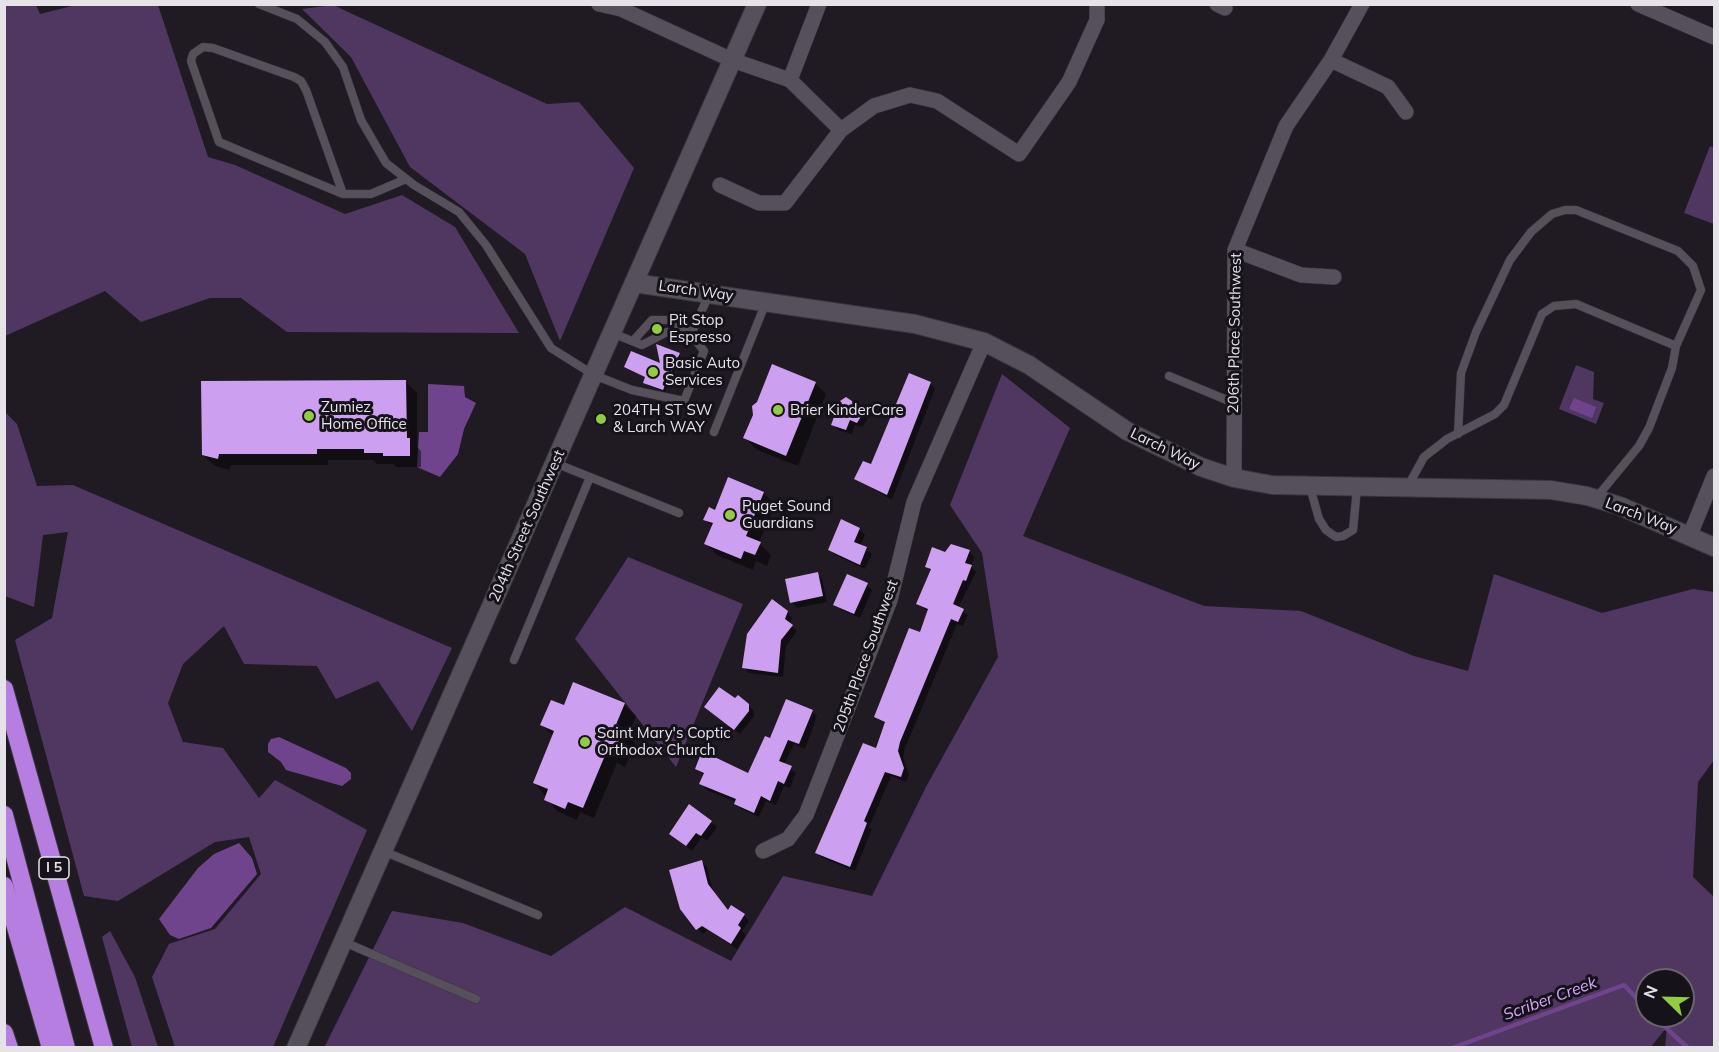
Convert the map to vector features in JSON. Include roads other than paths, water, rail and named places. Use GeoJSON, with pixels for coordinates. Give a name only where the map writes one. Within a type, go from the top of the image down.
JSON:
{"type":"FeatureCollection","features":[{"type":"Feature","properties":{"kind":"highway","name":"I 5"},"geometry":{"type":"LineString","coordinates":[[4,689],[104,1047]]}},
{"type":"Feature","properties":{"kind":"highway"},"geometry":{"type":"LineString","coordinates":[[4,815],[66,1047]]}},
{"type":"Feature","properties":{"kind":"highway"},"geometry":{"type":"LineString","coordinates":[[4,886],[51,1047]]}},
{"type":"Feature","properties":{"kind":"highway"},"geometry":{"type":"LineString","coordinates":[[4,1033],[9,1047]]}},
{"type":"Feature","properties":{"kind":"street"},"geometry":{"type":"LineString","coordinates":[[599,4],[622,7],[732,60],[790,80],[841,130]]}},
{"type":"Feature","properties":{"kind":"street","name":"204th Street Southwest"},"geometry":{"type":"LineString","coordinates":[[296,1047],[757,4]]}},
{"type":"Feature","properties":{"kind":"street"},"geometry":{"type":"LineString","coordinates":[[790,80],[819,4]]}},
{"type":"Feature","properties":{"kind":"street"},"geometry":{"type":"LineString","coordinates":[[720,185],[759,203],[785,203],[841,130],[874,106],[910,95],[937,101],[1019,154],[1069,82],[1097,20],[1097,4]]}},
{"type":"Feature","properties":{"kind":"street","name":"206th Place Southwest"},"geometry":{"type":"LineString","coordinates":[[1234,478],[1234,250],[1286,126],[1331,60],[1362,4]]}},
{"type":"Feature","properties":{"kind":"street"},"geometry":{"type":"LineString","coordinates":[[1638,4],[1714,37]]}},
{"type":"Feature","properties":{"kind":"street"},"geometry":{"type":"LineString","coordinates":[[1331,60],[1388,87],[1406,112]]}},
{"type":"Feature","properties":{"kind":"street"},"geometry":{"type":"LineString","coordinates":[[1234,250],[1301,275],[1334,277]]}},
{"type":"Feature","properties":{"kind":"street","name":"Larch Way"},"geometry":{"type":"LineString","coordinates":[[634,283],[915,324],[984,342],[1029,365],[1127,431],[1201,467],[1234,478],[1272,485],[1551,490],[1595,498],[1714,547]]}},
{"type":"Feature","properties":{"kind":"street","name":"205th Place Southwest"},"geometry":{"type":"LineString","coordinates":[[763,851],[788,839],[806,815],[890,600],[914,502],[984,342]]}},
{"type":"Feature","properties":{"kind":"street"},"geometry":{"type":"LineString","coordinates":[[1690,536],[1714,476]]}},
{"type":"Feature","properties":{"kind":"lane"},"geometry":{"type":"LineString","coordinates":[[259,4],[297,20],[325,42],[343,67],[361,120],[387,163],[406,179],[459,212],[486,245],[551,348],[594,375],[632,390],[684,401],[704,351],[691,334],[671,320],[652,321],[633,341]]}},
{"type":"Feature","properties":{"kind":"lane"},"geometry":{"type":"LineString","coordinates":[[343,194],[306,90],[300,81],[213,48],[203,47],[193,54],[191,61],[219,142],[343,194],[370,194],[406,179]]}},
{"type":"Feature","properties":{"kind":"lane"},"geometry":{"type":"LineString","coordinates":[[1458,434],[1461,373],[1476,332],[1510,260],[1531,232],[1552,214],[1565,210],[1576,210],[1687,257],[1697,275],[1701,290],[1676,346],[1672,368],[1649,428],[1639,446],[1595,498]]}},
{"type":"Feature","properties":{"kind":"lane"},"geometry":{"type":"LineString","coordinates":[[691,334],[710,293]]}},
{"type":"Feature","properties":{"kind":"lane"},"geometry":{"type":"LineString","coordinates":[[714,432],[766,301]]}},
{"type":"Feature","properties":{"kind":"lane"},"geometry":{"type":"LineString","coordinates":[[1407,488],[1424,457],[1447,439],[1495,414],[1504,405],[1542,314],[1554,306],[1576,304],[1676,346]]}},
{"type":"Feature","properties":{"kind":"lane"},"geometry":{"type":"LineString","coordinates":[[612,333],[642,345],[668,332],[691,334]]}},
{"type":"Feature","properties":{"kind":"lane"},"geometry":{"type":"LineString","coordinates":[[1169,376],[1234,402]]}},
{"type":"Feature","properties":{"kind":"lane"},"geometry":{"type":"LineString","coordinates":[[555,463],[679,513]]}},
{"type":"Feature","properties":{"kind":"lane"},"geometry":{"type":"LineString","coordinates":[[514,660],[590,477]]}},
{"type":"Feature","properties":{"kind":"lane"},"geometry":{"type":"LineString","coordinates":[[1309,486],[1319,519],[1326,530],[1336,537],[1353,530],[1357,486]]}},
{"type":"Feature","properties":{"kind":"lane"},"geometry":{"type":"LineString","coordinates":[[383,851],[538,915]]}},
{"type":"Feature","properties":{"kind":"lane"},"geometry":{"type":"LineString","coordinates":[[343,942],[476,999]]}},
{"type":"Feature","properties":{"kind":"waterway","name":"Scriber Creek"},"geometry":{"type":"LineString","coordinates":[[1452,1048],[1624,985],[1635,996]]}},
{"type":"Feature","properties":{"kind":"waterway","name":"Scriber Creek"},"geometry":{"type":"LineString","coordinates":[[1666,1028],[1688,1048]]}},
{"type":"Feature","properties":{"kind":"place","name":"Pit Stop Espresso"},"geometry":{"type":"Point","coordinates":[657,329]}},
{"type":"Feature","properties":{"kind":"place","name":"Basic Auto Services"},"geometry":{"type":"Point","coordinates":[653,372]}},
{"type":"Feature","properties":{"kind":"place","name":"Brier KinderCare"},"geometry":{"type":"Point","coordinates":[778,410]}},
{"type":"Feature","properties":{"kind":"place","name":"Zumiez Home Office"},"geometry":{"type":"Point","coordinates":[309,416]}},
{"type":"Feature","properties":{"kind":"place","name":"204TH ST SW & Larch WAY"},"geometry":{"type":"Point","coordinates":[601,419]}},
{"type":"Feature","properties":{"kind":"place","name":"Puget Sound Guardians"},"geometry":{"type":"Point","coordinates":[730,515]}},
{"type":"Feature","properties":{"kind":"place","name":"Saint Mary's Coptic Orthodox Church"},"geometry":{"type":"Point","coordinates":[585,742]}}]}
